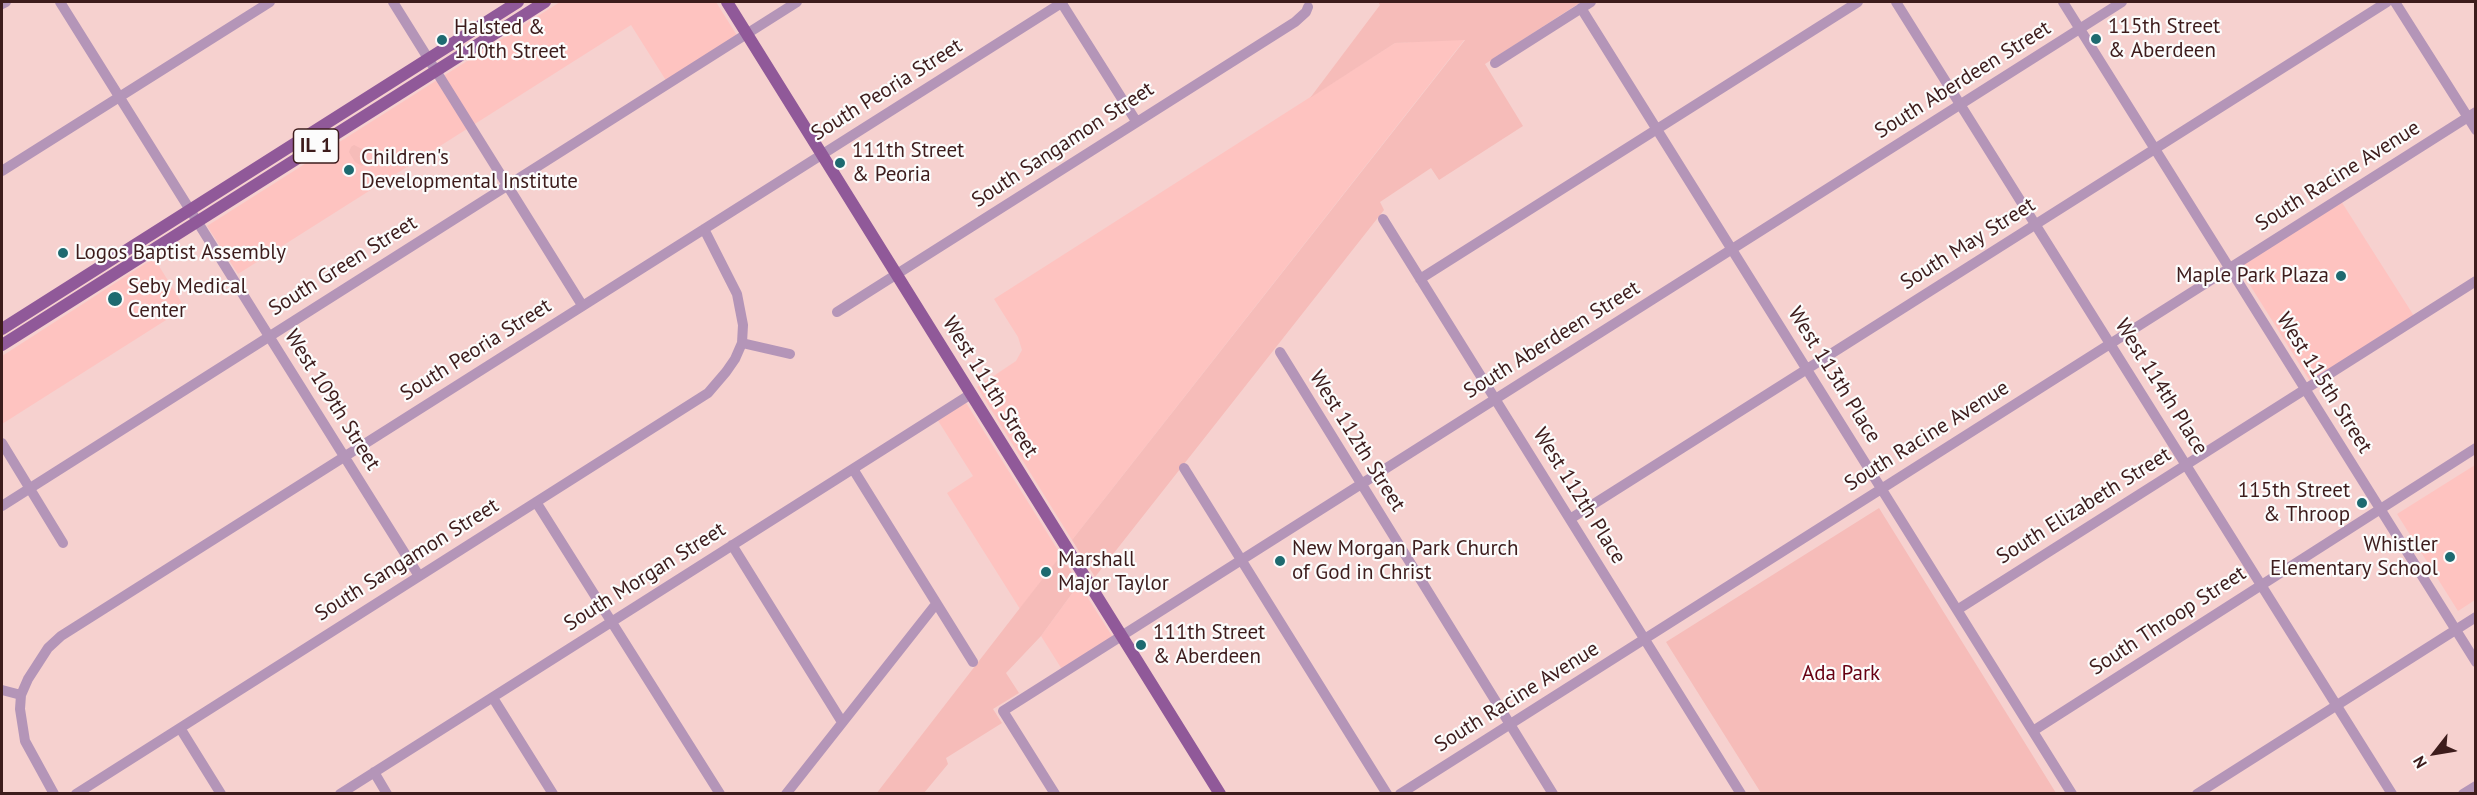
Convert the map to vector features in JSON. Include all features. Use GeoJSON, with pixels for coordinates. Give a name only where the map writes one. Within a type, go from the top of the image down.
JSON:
{"type":"FeatureCollection","features":[{"type":"Feature","properties":{"kind":"main road","name":"IL 1"},"geometry":{"type":"LineString","coordinates":[[2,328],[518,2]]}},
{"type":"Feature","properties":{"kind":"main road","name":"IL 1"},"geometry":{"type":"LineString","coordinates":[[2,345],[545,2]]}},
{"type":"Feature","properties":{"kind":"main road","name":"West 111th Street"},"geometry":{"type":"LineString","coordinates":[[727,2],[1220,794]]}},
{"type":"Feature","properties":{"kind":"street"},"geometry":{"type":"LineString","coordinates":[[2,4],[6,2]]}},
{"type":"Feature","properties":{"kind":"street","name":"West 109th Street"},"geometry":{"type":"LineString","coordinates":[[60,2],[419,576]]}},
{"type":"Feature","properties":{"kind":"street"},"geometry":{"type":"LineString","coordinates":[[2,171],[270,2]]}},
{"type":"Feature","properties":{"kind":"street"},"geometry":{"type":"LineString","coordinates":[[393,2],[582,305]]}},
{"type":"Feature","properties":{"kind":"street","name":"South Green Street"},"geometry":{"type":"LineString","coordinates":[[2,506],[797,2]]}},
{"type":"Feature","properties":{"kind":"street"},"geometry":{"type":"LineString","coordinates":[[1062,2],[1136,121]]}},
{"type":"Feature","properties":{"kind":"street","name":"South Peoria Street"},"geometry":{"type":"LineString","coordinates":[[21,695],[37,663],[61,636],[1062,2]]}},
{"type":"Feature","properties":{"kind":"street"},"geometry":{"type":"LineString","coordinates":[[1495,63],[1591,2]]}},
{"type":"Feature","properties":{"kind":"street"},"geometry":{"type":"LineString","coordinates":[[1420,279],[1858,2]]}},
{"type":"Feature","properties":{"kind":"street","name":"West 114th Place"},"geometry":{"type":"LineString","coordinates":[[1896,2],[2392,794]]}},
{"type":"Feature","properties":{"kind":"street","name":"West 115th Street"},"geometry":{"type":"LineString","coordinates":[[2063,2],[2475,662]]}},
{"type":"Feature","properties":{"kind":"street","name":"South Aberdeen Street"},"geometry":{"type":"LineString","coordinates":[[1055,794],[1003,711],[2122,2]]}},
{"type":"Feature","properties":{"kind":"street","name":"South May Street"},"geometry":{"type":"LineString","coordinates":[[1570,519],[2387,2]]}},
{"type":"Feature","properties":{"kind":"street"},"geometry":{"type":"LineString","coordinates":[[2395,2],[2472,115],[2475,130]]}},
{"type":"Feature","properties":{"kind":"street","name":"South Sangamon Street"},"geometry":{"type":"LineString","coordinates":[[837,312],[1295,22],[1308,7]]}},
{"type":"Feature","properties":{"kind":"street","name":"West 113th Place"},"geometry":{"type":"LineString","coordinates":[[1581,8],[2072,794]]}},
{"type":"Feature","properties":{"kind":"street","name":"South Racine Avenue"},"geometry":{"type":"LineString","coordinates":[[1400,794],[2472,115]]}},
{"type":"Feature","properties":{"kind":"street","name":"West 112th Place"},"geometry":{"type":"LineString","coordinates":[[1383,219],[1741,794]]}},
{"type":"Feature","properties":{"kind":"street","name":"South Sangamon Street"},"geometry":{"type":"LineString","coordinates":[[76,794],[708,393],[726,372],[742,343],[742,313],[738,294],[704,229]]}},
{"type":"Feature","properties":{"kind":"street","name":"South Elizabeth Street"},"geometry":{"type":"LineString","coordinates":[[1957,610],[2475,281]]}},
{"type":"Feature","properties":{"kind":"street"},"geometry":{"type":"LineString","coordinates":[[742,343],[790,354]]}},
{"type":"Feature","properties":{"kind":"street","name":"West 112th Street"},"geometry":{"type":"LineString","coordinates":[[1280,352],[1553,794]]}},
{"type":"Feature","properties":{"kind":"street","name":"South Morgan Street"},"geometry":{"type":"LineString","coordinates":[[340,794],[971,394]]}},
{"type":"Feature","properties":{"kind":"street"},"geometry":{"type":"LineString","coordinates":[[2,443],[63,543]]}},
{"type":"Feature","properties":{"kind":"street","name":"South Throop Street"},"geometry":{"type":"LineString","coordinates":[[2032,731],[2475,448]]}},
{"type":"Feature","properties":{"kind":"street"},"geometry":{"type":"LineString","coordinates":[[1184,468],[1387,794]]}},
{"type":"Feature","properties":{"kind":"street"},"geometry":{"type":"LineString","coordinates":[[853,469],[973,662]]}},
{"type":"Feature","properties":{"kind":"street"},"geometry":{"type":"LineString","coordinates":[[536,502],[720,794]]}},
{"type":"Feature","properties":{"kind":"street"},"geometry":{"type":"LineString","coordinates":[[732,545],[842,722]]}},
{"type":"Feature","properties":{"kind":"street"},"geometry":{"type":"LineString","coordinates":[[786,794],[936,603]]}},
{"type":"Feature","properties":{"kind":"street"},"geometry":{"type":"LineString","coordinates":[[2197,794],[2475,617]]}},
{"type":"Feature","properties":{"kind":"street"},"geometry":{"type":"LineString","coordinates":[[2,690],[21,695],[20,709],[26,741],[54,794]]}},
{"type":"Feature","properties":{"kind":"street"},"geometry":{"type":"LineString","coordinates":[[493,698],[553,794]]}},
{"type":"Feature","properties":{"kind":"street"},"geometry":{"type":"LineString","coordinates":[[180,728],[221,794]]}},
{"type":"Feature","properties":{"kind":"street"},"geometry":{"type":"LineString","coordinates":[[374,772],[387,794]]}},
{"type":"Feature","properties":{"kind":"street"},"geometry":{"type":"LineString","coordinates":[[2463,794],[2475,786]]}},
{"type":"Feature","properties":{"kind":"shaded area"},"geometry":{"type":"Polygon","coordinates":[[[560,2],[716,2],[738,37],[667,82],[631,25],[238,274],[207,226],[560,2]]]}},
{"type":"Feature","properties":{"kind":"shaded area"},"geometry":{"type":"Polygon","coordinates":[[[1465,39],[1072,540],[977,387],[1016,361],[1022,350],[1018,337],[994,299],[1395,43],[1465,39]]]}},
{"type":"Feature","properties":{"kind":"shaded area","name":"Maple Park Plaza"},"geometry":{"type":"Polygon","coordinates":[[[2341,201],[2414,316],[2310,381],[2238,266],[2341,201]]]}},
{"type":"Feature","properties":{"kind":"shaded area"},"geometry":{"type":"Polygon","coordinates":[[[154,258],[185,308],[2,424],[2,356],[154,258]]]}},
{"type":"Feature","properties":{"kind":"shaded area"},"geometry":{"type":"Polygon","coordinates":[[[965,401],[1061,555],[1020,609],[947,493],[973,476],[937,419],[965,401]]]}},
{"type":"Feature","properties":{"kind":"shaded area","name":"Whistler Elementary School"},"geometry":{"type":"Polygon","coordinates":[[[2475,465],[2475,600],[2458,611],[2397,514],[2475,465]]]}},
{"type":"Feature","properties":{"kind":"shaded area"},"geometry":{"type":"Polygon","coordinates":[[[1079,584],[1114,639],[1063,671],[1041,636],[1079,584]]]}},
{"type":"Feature","properties":{"kind":"green space"},"geometry":{"type":"Polygon","coordinates":[[[1378,2],[1581,2],[1485,64],[1523,126],[1439,180],[1431,168],[1380,202],[1384,210],[1095,577],[1072,540],[1465,40],[1395,43],[1310,98],[1380,5],[1378,2]]]}},
{"type":"Feature","properties":{"kind":"green space"},"geometry":{"type":"Polygon","coordinates":[[[354,145],[364,150],[367,161],[362,166],[355,162],[349,152],[354,145]]]}},
{"type":"Feature","properties":{"kind":"green space","name":"Ada Park"},"geometry":{"type":"Polygon","coordinates":[[[1879,508],[2056,793],[1761,793],[1666,642],[1879,508]]]}},
{"type":"Feature","properties":{"kind":"green space"},"geometry":{"type":"Polygon","coordinates":[[[1061,555],[1079,584],[1041,636],[1006,673],[1019,693],[993,709],[1002,723],[946,758],[948,764],[924,793],[876,794],[1061,555]]]}},
{"type":"Feature","properties":{"kind":"place","name":"115th Street & Aberdeen"},"geometry":{"type":"Point","coordinates":[2096,39]}},
{"type":"Feature","properties":{"kind":"place","name":"Halsted & 110th Street"},"geometry":{"type":"Point","coordinates":[442,40]}},
{"type":"Feature","properties":{"kind":"place","name":"111th Street & Peoria"},"geometry":{"type":"Point","coordinates":[840,163]}},
{"type":"Feature","properties":{"kind":"place","name":"Children's Developmental Institute"},"geometry":{"type":"Point","coordinates":[349,170]}},
{"type":"Feature","properties":{"kind":"place","name":"Logos Baptist Assembly"},"geometry":{"type":"Point","coordinates":[63,253]}},
{"type":"Feature","properties":{"kind":"place","name":"Maple Park Plaza"},"geometry":{"type":"Point","coordinates":[2341,276]}},
{"type":"Feature","properties":{"kind":"place","name":"Seby Medical Center"},"geometry":{"type":"Point","coordinates":[115,299]}},
{"type":"Feature","properties":{"kind":"place","name":"115th Street & Throop"},"geometry":{"type":"Point","coordinates":[2362,503]}},
{"type":"Feature","properties":{"kind":"place","name":"Whistler Elementary School"},"geometry":{"type":"Point","coordinates":[2450,557]}},
{"type":"Feature","properties":{"kind":"place","name":"New Morgan Park Church of God in Christ"},"geometry":{"type":"Point","coordinates":[1280,561]}},
{"type":"Feature","properties":{"kind":"place","name":"Marshall Major Taylor"},"geometry":{"type":"Point","coordinates":[1046,572]}},
{"type":"Feature","properties":{"kind":"place","name":"111th Street & Aberdeen"},"geometry":{"type":"Point","coordinates":[1141,645]}}]}
